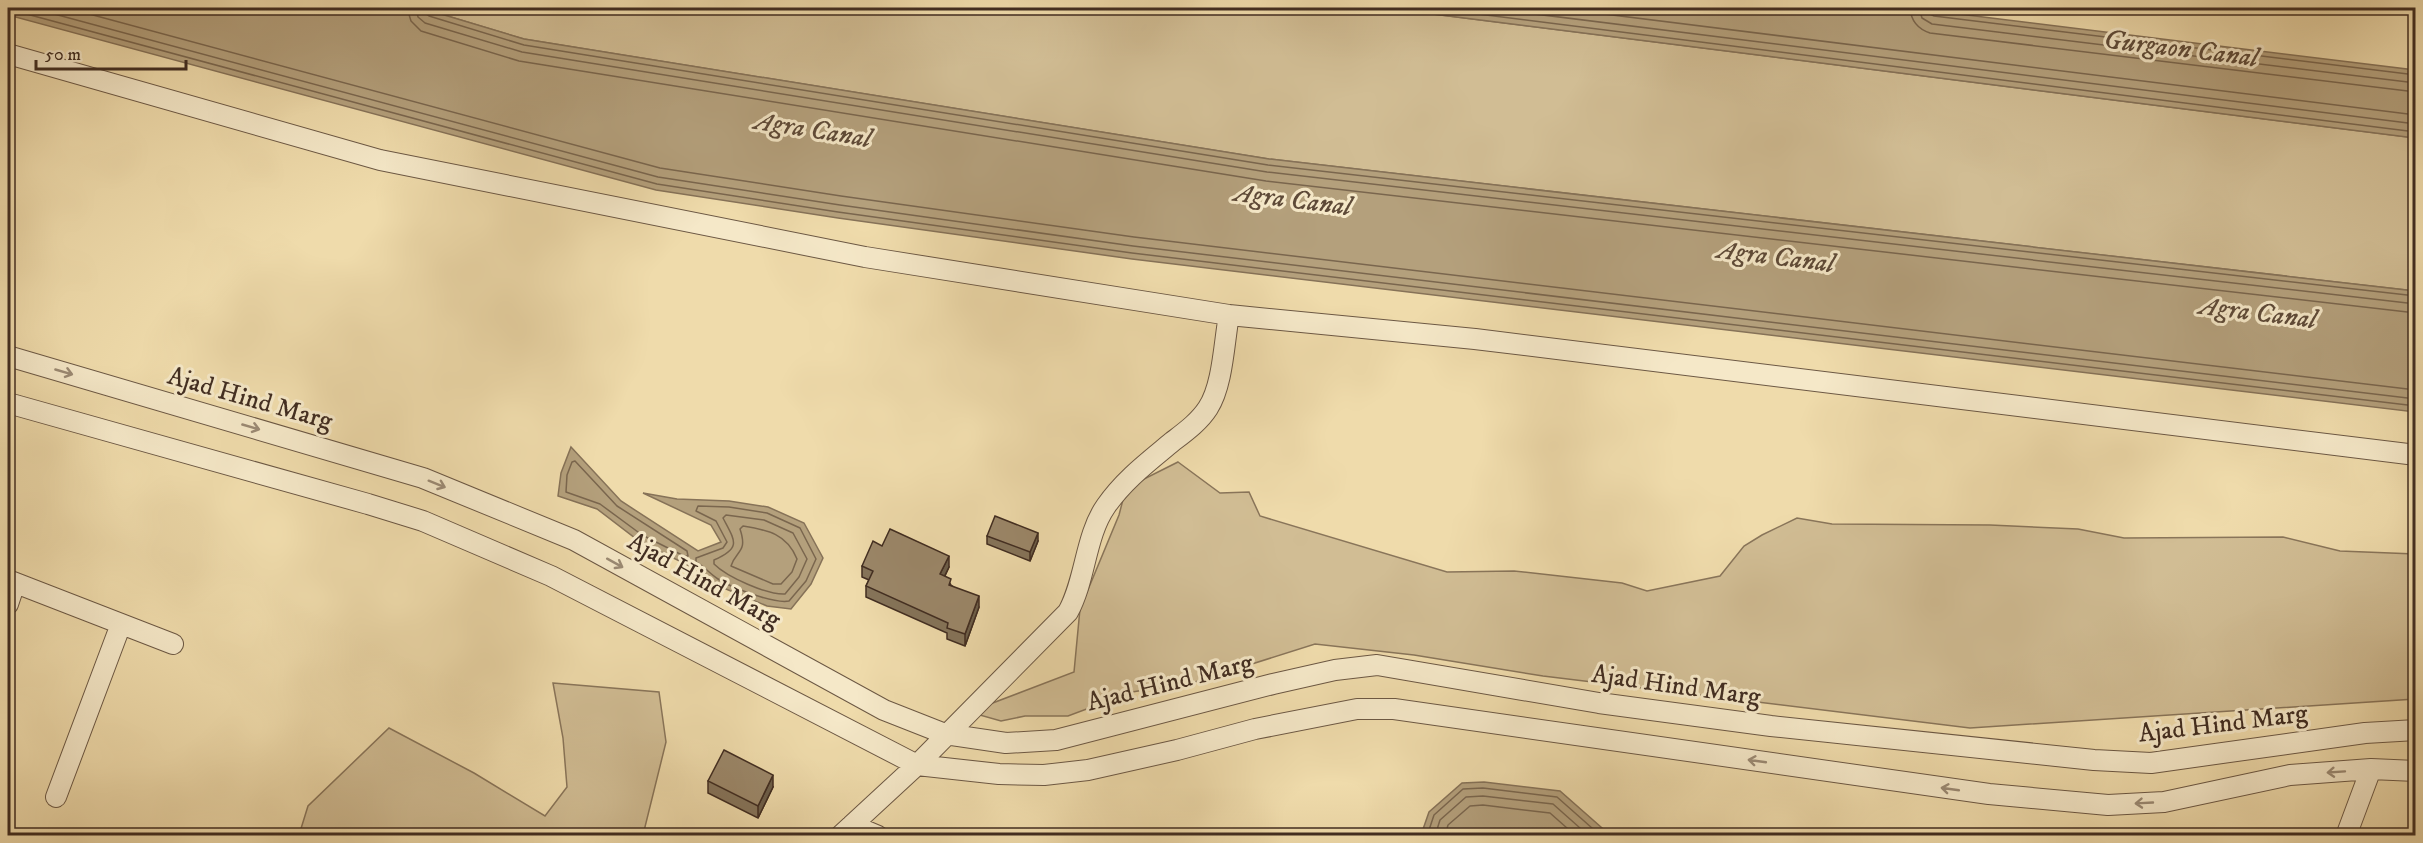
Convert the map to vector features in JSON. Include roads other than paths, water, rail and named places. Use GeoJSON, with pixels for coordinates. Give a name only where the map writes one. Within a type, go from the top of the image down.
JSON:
{"type":"FeatureCollection","features":[{"type":"Feature","properties":{"kind":"street"},"geometry":{"type":"LineString","coordinates":[[8,54],[380,160],[865,257],[1229,315],[1475,339],[2415,455]]}},
{"type":"Feature","properties":{"kind":"street"},"geometry":{"type":"LineString","coordinates":[[846,830],[917,765],[945,734],[1068,612],[1076,597],[1098,520],[1107,505],[1136,472],[1199,420],[1210,406],[1217,386],[1229,315]]}},
{"type":"Feature","properties":{"kind":"street","name":"Ajad Hind Marg"},"geometry":{"type":"LineString","coordinates":[[8,356],[423,478],[574,540],[884,710],[945,734],[1006,743],[1056,740],[1273,684],[1335,670],[1377,665],[1599,703],[1748,723],[2094,760],[2151,763],[2355,734],[2415,730]]}},
{"type":"Feature","properties":{"kind":"street"},"geometry":{"type":"LineString","coordinates":[[8,403],[423,521],[551,576],[917,765],[999,774],[1044,774],[1088,770],[1255,729],[1357,710],[1394,709],[1989,794],[2108,805],[2164,802],[2290,776],[2371,769],[2415,771]]}},
{"type":"Feature","properties":{"kind":"street"},"geometry":{"type":"LineString","coordinates":[[8,604],[11,582],[173,644]]}},
{"type":"Feature","properties":{"kind":"street"},"geometry":{"type":"LineString","coordinates":[[56,797],[121,624]]}},
{"type":"Feature","properties":{"kind":"street"},"geometry":{"type":"LineString","coordinates":[[2346,836],[2371,769]]}},
{"type":"Feature","properties":{"kind":"street"},"geometry":{"type":"LineString","coordinates":[[846,830],[878,836]]}},
{"type":"Feature","properties":{"kind":"water","name":"Agra Canal"},"geometry":{"type":"Polygon","coordinates":[[[8,8],[421,8],[524,39],[1269,159],[2415,291],[2415,412],[1132,259],[656,190],[8,15],[8,8]]]}},
{"type":"Feature","properties":{"kind":"water","name":"Gurgaon Canal"},"geometry":{"type":"Polygon","coordinates":[[[1385,8],[1910,8],[2415,70],[2415,138],[1385,8]]]}},
{"type":"Feature","properties":{"kind":"water"},"geometry":{"type":"Polygon","coordinates":[[[571,447],[621,501],[698,551],[721,542],[711,525],[643,493],[677,499],[729,501],[768,507],[804,523],[823,558],[811,584],[791,609],[767,606],[714,584],[704,573],[639,541],[597,509],[558,496],[561,473],[571,447]]]}},
{"type":"Feature","properties":{"kind":"water"},"geometry":{"type":"Polygon","coordinates":[[[1484,782],[1560,791],[1610,835],[1421,835],[1429,812],[1462,783],[1484,782]]]}}]}
